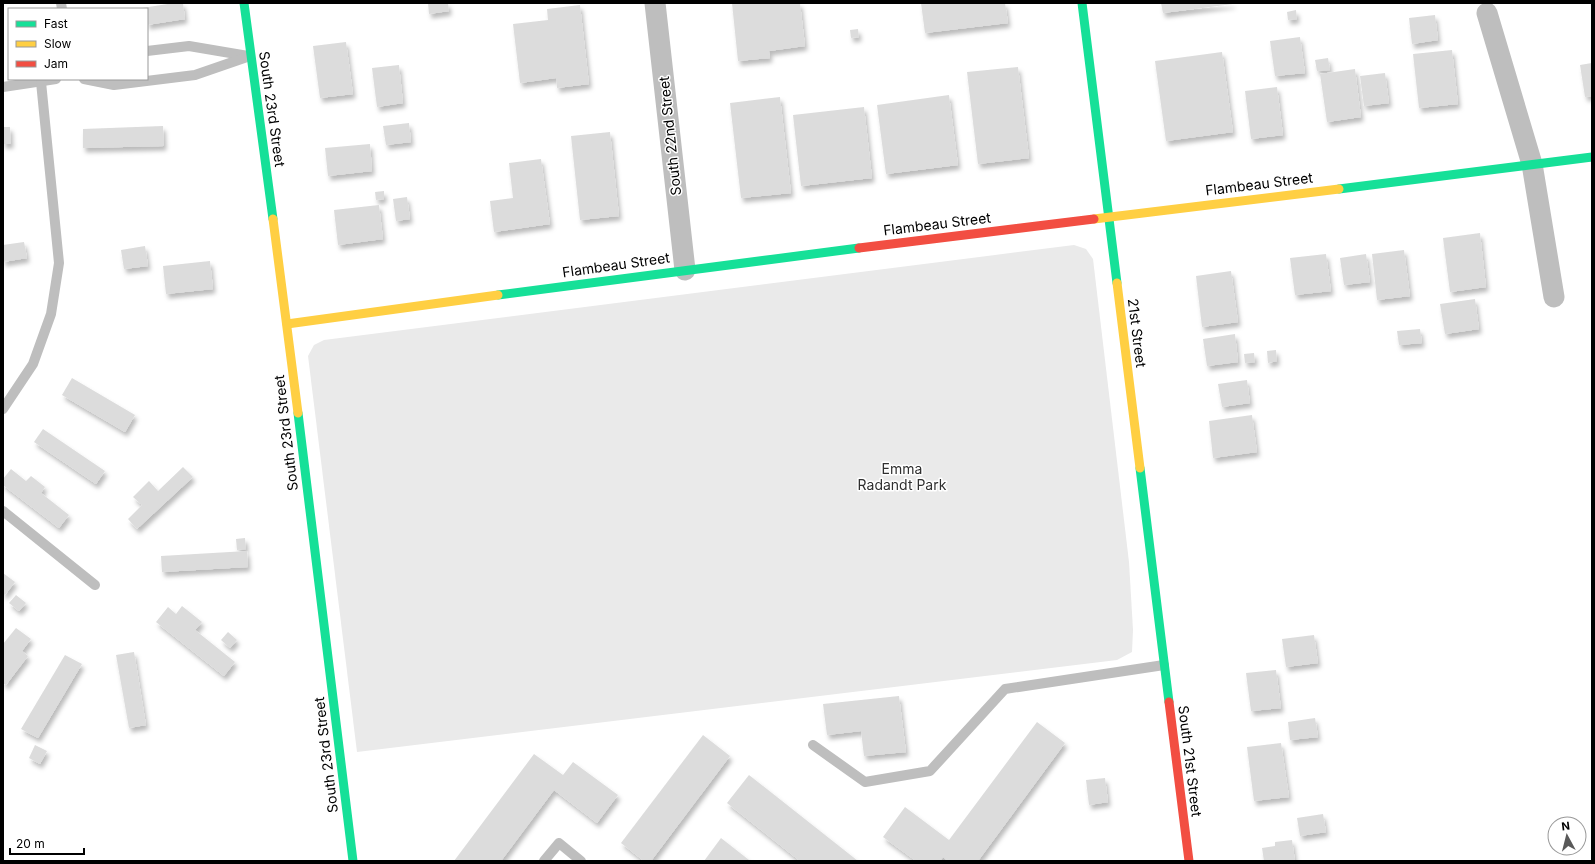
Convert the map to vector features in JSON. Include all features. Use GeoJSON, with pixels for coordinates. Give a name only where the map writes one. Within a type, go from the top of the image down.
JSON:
{"type":"FeatureCollection","features":[{"type":"Feature","properties":{"kind":"street","name":"South 23rd Street"},"geometry":{"type":"LineString","coordinates":[[244,3],[287,324],[353,861]]}},
{"type":"Feature","properties":{"kind":"street","name":"South 22nd Street"},"geometry":{"type":"LineString","coordinates":[[655,3],[685,270]]}},
{"type":"Feature","properties":{"kind":"street","name":"21st Street"},"geometry":{"type":"LineString","coordinates":[[1082,3],[1164,666]]}},
{"type":"Feature","properties":{"kind":"street"},"geometry":{"type":"LineString","coordinates":[[1487,13],[1532,164],[1554,297]]}},
{"type":"Feature","properties":{"kind":"street","name":"Flambeau Street"},"geometry":{"type":"LineString","coordinates":[[287,324],[685,270],[1592,157]]}},
{"type":"Feature","properties":{"kind":"street","name":"South 21st Street"},"geometry":{"type":"LineString","coordinates":[[1164,666],[1189,861]]}},
{"type":"Feature","properties":{"kind":"lane"},"geometry":{"type":"LineString","coordinates":[[148,51],[189,46],[250,56]]}},
{"type":"Feature","properties":{"kind":"lane"},"geometry":{"type":"LineString","coordinates":[[89,80],[114,85],[195,75],[250,56]]}},
{"type":"Feature","properties":{"kind":"lane"},"geometry":{"type":"LineString","coordinates":[[3,87],[51,80]]}},
{"type":"Feature","properties":{"kind":"lane"},"geometry":{"type":"LineString","coordinates":[[3,409],[33,364],[51,314],[59,263],[41,82]]}},
{"type":"Feature","properties":{"kind":"lane"},"geometry":{"type":"LineString","coordinates":[[3,511],[95,585]]}},
{"type":"Feature","properties":{"kind":"lane"},"geometry":{"type":"LineString","coordinates":[[813,745],[865,782],[930,771],[1005,689],[1164,666]]}},
{"type":"Feature","properties":{"kind":"lane"},"geometry":{"type":"LineString","coordinates":[[544,861],[558,844],[581,861]]}},
{"type":"Feature","properties":{"kind":"green space","name":"Emma Radandt Park"},"geometry":{"type":"Polygon","coordinates":[[[1074,245],[1086,249],[1093,259],[1129,562],[1133,630],[1132,652],[1117,660],[357,752],[308,356],[314,345],[324,340],[1074,245]]]}},
{"type":"Feature","properties":{"kind":"building"},"geometry":{"type":"Polygon","coordinates":[[[183,3],[185,19],[148,25],[148,8],[142,8],[183,3]]]}},
{"type":"Feature","properties":{"kind":"building"},"geometry":{"type":"Polygon","coordinates":[[[428,3],[448,3],[449,11],[429,14],[428,3]]]}},
{"type":"Feature","properties":{"kind":"building"},"geometry":{"type":"Polygon","coordinates":[[[732,3],[800,3],[805,46],[769,51],[770,58],[738,61],[732,3]]]}},
{"type":"Feature","properties":{"kind":"building"},"geometry":{"type":"Polygon","coordinates":[[[921,3],[1005,3],[1008,23],[925,33],[921,3]]]}},
{"type":"Feature","properties":{"kind":"building"},"geometry":{"type":"Polygon","coordinates":[[[1161,3],[1233,3],[1233,4],[1163,13],[1161,3]]]}},
{"type":"Feature","properties":{"kind":"building"},"geometry":{"type":"Polygon","coordinates":[[[580,5],[589,84],[557,88],[556,78],[520,83],[513,24],[548,20],[547,9],[580,5]]]}},
{"type":"Feature","properties":{"kind":"building"},"geometry":{"type":"Polygon","coordinates":[[[1296,10],[1297,19],[1288,20],[1287,12],[1296,10]]]}},
{"type":"Feature","properties":{"kind":"building"},"geometry":{"type":"Polygon","coordinates":[[[1435,15],[1438,40],[1412,44],[1409,18],[1435,15]]]}},
{"type":"Feature","properties":{"kind":"building"},"geometry":{"type":"Polygon","coordinates":[[[858,29],[859,37],[851,38],[850,30],[858,29]]]}},
{"type":"Feature","properties":{"kind":"building"},"geometry":{"type":"Polygon","coordinates":[[[1300,37],[1305,73],[1275,76],[1270,41],[1300,37]]]}},
{"type":"Feature","properties":{"kind":"building"},"geometry":{"type":"Polygon","coordinates":[[[346,42],[353,94],[320,98],[313,46],[346,42]]]}},
{"type":"Feature","properties":{"kind":"building"},"geometry":{"type":"Polygon","coordinates":[[[1452,50],[1458,104],[1419,108],[1413,54],[1452,50]]]}},
{"type":"Feature","properties":{"kind":"building"},"geometry":{"type":"Polygon","coordinates":[[[1222,52],[1233,132],[1166,141],[1155,61],[1222,52]]]}},
{"type":"Feature","properties":{"kind":"building"},"geometry":{"type":"Polygon","coordinates":[[[1328,58],[1330,70],[1317,71],[1315,60],[1328,58]]]}},
{"type":"Feature","properties":{"kind":"building"},"geometry":{"type":"Polygon","coordinates":[[[1592,63],[1592,96],[1585,97],[1580,65],[1592,63]]]}},
{"type":"Feature","properties":{"kind":"building"},"geometry":{"type":"Polygon","coordinates":[[[399,65],[403,103],[377,107],[372,68],[399,65]]]}},
{"type":"Feature","properties":{"kind":"building"},"geometry":{"type":"Polygon","coordinates":[[[1018,67],[1029,158],[978,164],[967,72],[1018,67]]]}},
{"type":"Feature","properties":{"kind":"building"},"geometry":{"type":"Polygon","coordinates":[[[1355,69],[1361,117],[1327,122],[1320,74],[1355,69]]]}},
{"type":"Feature","properties":{"kind":"building"},"geometry":{"type":"Polygon","coordinates":[[[1385,73],[1389,103],[1364,106],[1360,76],[1385,73]]]}},
{"type":"Feature","properties":{"kind":"building"},"geometry":{"type":"Polygon","coordinates":[[[1277,87],[1283,135],[1251,139],[1245,91],[1277,87]]]}},
{"type":"Feature","properties":{"kind":"building"},"geometry":{"type":"Polygon","coordinates":[[[949,95],[958,165],[886,174],[877,105],[949,95]]]}},
{"type":"Feature","properties":{"kind":"building"},"geometry":{"type":"Polygon","coordinates":[[[780,97],[791,193],[741,198],[730,103],[780,97]]]}},
{"type":"Feature","properties":{"kind":"building"},"geometry":{"type":"Polygon","coordinates":[[[864,107],[872,178],[801,186],[793,115],[864,107]]]}},
{"type":"Feature","properties":{"kind":"building"},"geometry":{"type":"Polygon","coordinates":[[[409,123],[411,142],[386,145],[383,126],[409,123]]]}},
{"type":"Feature","properties":{"kind":"building"},"geometry":{"type":"Polygon","coordinates":[[[163,126],[164,146],[83,148],[83,129],[163,126]]]}},
{"type":"Feature","properties":{"kind":"building"},"geometry":{"type":"Polygon","coordinates":[[[3,127],[10,127],[11,144],[3,144],[3,127]]]}},
{"type":"Feature","properties":{"kind":"building"},"geometry":{"type":"Polygon","coordinates":[[[610,132],[619,216],[580,220],[571,136],[610,132]]]}},
{"type":"Feature","properties":{"kind":"building"},"geometry":{"type":"Polygon","coordinates":[[[370,144],[372,171],[328,176],[325,148],[370,144]]]}},
{"type":"Feature","properties":{"kind":"building"},"geometry":{"type":"Polygon","coordinates":[[[541,159],[550,224],[494,232],[490,201],[513,198],[509,163],[541,159]]]}},
{"type":"Feature","properties":{"kind":"building"},"geometry":{"type":"Polygon","coordinates":[[[384,191],[384,199],[376,200],[375,192],[384,191]]]}},
{"type":"Feature","properties":{"kind":"building"},"geometry":{"type":"Polygon","coordinates":[[[407,197],[410,219],[396,221],[393,199],[407,197]]]}},
{"type":"Feature","properties":{"kind":"building"},"geometry":{"type":"Polygon","coordinates":[[[379,205],[383,239],[338,245],[334,210],[379,205]]]}},
{"type":"Feature","properties":{"kind":"building"},"geometry":{"type":"Polygon","coordinates":[[[1480,233],[1486,287],[1450,292],[1443,238],[1480,233]]]}},
{"type":"Feature","properties":{"kind":"building"},"geometry":{"type":"Polygon","coordinates":[[[24,242],[27,258],[3,262],[3,245],[24,242]]]}},
{"type":"Feature","properties":{"kind":"building"},"geometry":{"type":"Polygon","coordinates":[[[145,246],[148,266],[124,269],[121,250],[145,246]]]}},
{"type":"Feature","properties":{"kind":"building"},"geometry":{"type":"Polygon","coordinates":[[[1404,250],[1410,296],[1377,300],[1372,254],[1404,250]]]}},
{"type":"Feature","properties":{"kind":"building"},"geometry":{"type":"Polygon","coordinates":[[[1326,254],[1331,291],[1295,295],[1290,258],[1326,254]]]}},
{"type":"Feature","properties":{"kind":"building"},"geometry":{"type":"Polygon","coordinates":[[[1366,254],[1370,282],[1344,285],[1340,258],[1366,254]]]}},
{"type":"Feature","properties":{"kind":"building"},"geometry":{"type":"Polygon","coordinates":[[[210,261],[213,289],[166,294],[163,266],[210,261]]]}},
{"type":"Feature","properties":{"kind":"building"},"geometry":{"type":"Polygon","coordinates":[[[1231,271],[1238,322],[1202,327],[1196,276],[1231,271]]]}},
{"type":"Feature","properties":{"kind":"building"},"geometry":{"type":"Polygon","coordinates":[[[1475,299],[1479,329],[1445,334],[1440,304],[1475,299]]]}},
{"type":"Feature","properties":{"kind":"building"},"geometry":{"type":"Polygon","coordinates":[[[1420,329],[1422,343],[1399,345],[1397,331],[1420,329]]]}},
{"type":"Feature","properties":{"kind":"building"},"geometry":{"type":"Polygon","coordinates":[[[1235,334],[1238,362],[1207,366],[1203,339],[1235,334]]]}},
{"type":"Feature","properties":{"kind":"building"},"geometry":{"type":"Polygon","coordinates":[[[1276,350],[1277,361],[1268,363],[1267,351],[1276,350]]]}},
{"type":"Feature","properties":{"kind":"building"},"geometry":{"type":"Polygon","coordinates":[[[1254,353],[1255,362],[1245,363],[1244,354],[1254,353]]]}},
{"type":"Feature","properties":{"kind":"building"},"geometry":{"type":"Polygon","coordinates":[[[72,378],[135,415],[125,432],[62,395],[72,378]]]}},
{"type":"Feature","properties":{"kind":"building"},"geometry":{"type":"Polygon","coordinates":[[[1247,380],[1250,403],[1222,407],[1218,384],[1247,380]]]}},
{"type":"Feature","properties":{"kind":"building"},"geometry":{"type":"Polygon","coordinates":[[[1252,415],[1257,452],[1213,458],[1209,421],[1252,415]]]}},
{"type":"Feature","properties":{"kind":"building"},"geometry":{"type":"Polygon","coordinates":[[[43,429],[105,471],[96,484],[34,442],[43,429]]]}},
{"type":"Feature","properties":{"kind":"building"},"geometry":{"type":"Polygon","coordinates":[[[183,467],[193,477],[137,529],[128,519],[142,505],[133,497],[149,481],[158,491],[183,467]]]}},
{"type":"Feature","properties":{"kind":"building"},"geometry":{"type":"Polygon","coordinates":[[[11,469],[26,481],[31,476],[45,487],[41,493],[69,515],[59,528],[3,485],[3,479],[11,469]]]}},
{"type":"Feature","properties":{"kind":"building"},"geometry":{"type":"Polygon","coordinates":[[[245,538],[246,549],[237,550],[236,539],[245,538]]]}},
{"type":"Feature","properties":{"kind":"building"},"geometry":{"type":"Polygon","coordinates":[[[247,551],[248,567],[162,572],[161,556],[247,551]]]}},
{"type":"Feature","properties":{"kind":"building"},"geometry":{"type":"Polygon","coordinates":[[[3,573],[15,582],[5,595],[3,594],[3,573]]]}},
{"type":"Feature","properties":{"kind":"building"},"geometry":{"type":"Polygon","coordinates":[[[16,595],[26,603],[19,611],[9,603],[16,595]]]}},
{"type":"Feature","properties":{"kind":"building"},"geometry":{"type":"Polygon","coordinates":[[[182,606],[202,622],[195,630],[235,662],[224,676],[156,622],[168,607],[176,614],[182,606]]]}},
{"type":"Feature","properties":{"kind":"building"},"geometry":{"type":"Polygon","coordinates":[[[16,628],[31,639],[22,651],[28,656],[6,685],[3,683],[3,644],[16,628]]]}},
{"type":"Feature","properties":{"kind":"building"},"geometry":{"type":"Polygon","coordinates":[[[228,632],[237,640],[230,648],[221,640],[228,632]]]}},
{"type":"Feature","properties":{"kind":"building"},"geometry":{"type":"Polygon","coordinates":[[[1314,635],[1318,663],[1286,667],[1282,639],[1314,635]]]}},
{"type":"Feature","properties":{"kind":"building"},"geometry":{"type":"Polygon","coordinates":[[[134,652],[146,725],[129,728],[116,655],[134,652]]]}},
{"type":"Feature","properties":{"kind":"building"},"geometry":{"type":"Polygon","coordinates":[[[65,655],[82,664],[38,738],[21,729],[65,655]]]}},
{"type":"Feature","properties":{"kind":"building"},"geometry":{"type":"Polygon","coordinates":[[[1276,670],[1281,708],[1251,711],[1246,673],[1276,670]]]}},
{"type":"Feature","properties":{"kind":"building"},"geometry":{"type":"Polygon","coordinates":[[[899,696],[906,752],[864,756],[861,731],[827,735],[823,704],[899,696]]]}},
{"type":"Feature","properties":{"kind":"building"},"geometry":{"type":"Polygon","coordinates":[[[1315,718],[1318,737],[1290,740],[1288,722],[1315,718]]]}},
{"type":"Feature","properties":{"kind":"building"},"geometry":{"type":"Polygon","coordinates":[[[1037,722],[1065,743],[978,861],[948,861],[943,857],[940,861],[916,861],[883,837],[905,807],[949,840],[1037,722]]]}},
{"type":"Feature","properties":{"kind":"building"},"geometry":{"type":"Polygon","coordinates":[[[703,735],[730,756],[651,861],[644,861],[621,843],[703,735]]]}},
{"type":"Feature","properties":{"kind":"building"},"geometry":{"type":"Polygon","coordinates":[[[1281,743],[1289,797],[1254,801],[1247,747],[1281,743]]]}},
{"type":"Feature","properties":{"kind":"building"},"geometry":{"type":"Polygon","coordinates":[[[35,745],[47,751],[40,764],[29,758],[35,745]]]}},
{"type":"Feature","properties":{"kind":"building"},"geometry":{"type":"Polygon","coordinates":[[[534,754],[563,775],[573,762],[618,795],[597,823],[554,790],[501,861],[454,861],[534,754]]]}},
{"type":"Feature","properties":{"kind":"building"},"geometry":{"type":"Polygon","coordinates":[[[749,775],[858,861],[800,861],[727,803],[749,775]]]}},
{"type":"Feature","properties":{"kind":"building"},"geometry":{"type":"Polygon","coordinates":[[[1105,778],[1108,802],[1089,805],[1086,780],[1105,778]]]}},
{"type":"Feature","properties":{"kind":"building"},"geometry":{"type":"Polygon","coordinates":[[[1323,814],[1326,832],[1300,836],[1297,818],[1323,814]]]}},
{"type":"Feature","properties":{"kind":"building"},"geometry":{"type":"Polygon","coordinates":[[[721,838],[749,860],[704,861],[721,838]]]}},
{"type":"Feature","properties":{"kind":"building"},"geometry":{"type":"Polygon","coordinates":[[[1292,840],[1295,861],[1264,861],[1262,848],[1275,846],[1275,842],[1292,840]]]}},
{"type":"Feature","properties":{"kind":"traffic: fast"},"geometry":{"type":"LineString","coordinates":[[244,3],[273,219]]}},
{"type":"Feature","properties":{"kind":"traffic: fast"},"geometry":{"type":"LineString","coordinates":[[1082,3],[1117,283]]}},
{"type":"Feature","properties":{"kind":"traffic: fast"},"geometry":{"type":"LineString","coordinates":[[1339,189],[1592,157]]}},
{"type":"Feature","properties":{"kind":"traffic: fast"},"geometry":{"type":"LineString","coordinates":[[498,295],[859,248]]}},
{"type":"Feature","properties":{"kind":"traffic: fast"},"geometry":{"type":"LineString","coordinates":[[298,413],[353,861]]}},
{"type":"Feature","properties":{"kind":"traffic: fast"},"geometry":{"type":"LineString","coordinates":[[1140,468],[1169,702]]}},
{"type":"Feature","properties":{"kind":"traffic: slow"},"geometry":{"type":"LineString","coordinates":[[1094,219],[1339,189]]}},
{"type":"Feature","properties":{"kind":"traffic: slow"},"geometry":{"type":"LineString","coordinates":[[273,219],[298,413]]}},
{"type":"Feature","properties":{"kind":"traffic: slow"},"geometry":{"type":"LineString","coordinates":[[1117,283],[1140,468]]}},
{"type":"Feature","properties":{"kind":"traffic: slow"},"geometry":{"type":"LineString","coordinates":[[287,324],[498,295]]}},
{"type":"Feature","properties":{"kind":"traffic: jam"},"geometry":{"type":"LineString","coordinates":[[859,248],[1094,219]]}},
{"type":"Feature","properties":{"kind":"traffic: jam"},"geometry":{"type":"LineString","coordinates":[[1169,702],[1189,861]]}}]}
